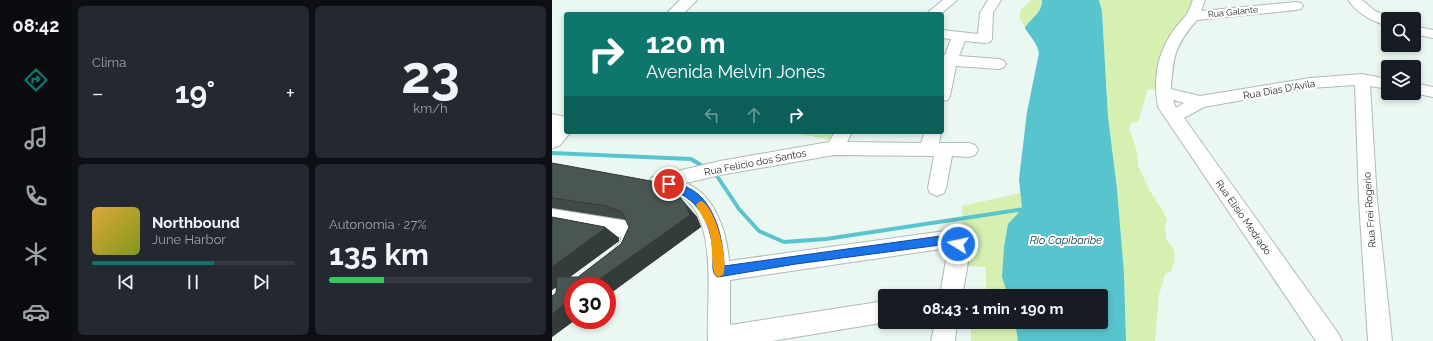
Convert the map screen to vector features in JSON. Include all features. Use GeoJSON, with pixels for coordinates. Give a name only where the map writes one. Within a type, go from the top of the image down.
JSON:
{"type":"FeatureCollection","features":[{"type":"Feature","properties":{"kind":"main road"},"geometry":{"type":"LineString","coordinates":[[676,12],[689,0]]}},
{"type":"Feature","properties":{"kind":"main road"},"geometry":{"type":"LineString","coordinates":[[552,140],[564,125]]}},
{"type":"Feature","properties":{"kind":"street"},"geometry":{"type":"LineString","coordinates":[[935,12],[950,0]]}},
{"type":"Feature","properties":{"kind":"street"},"geometry":{"type":"LineString","coordinates":[[944,34],[985,39],[986,12],[990,4],[995,0]]}},
{"type":"Feature","properties":{"kind":"street"},"geometry":{"type":"LineString","coordinates":[[1199,0],[1193,16],[1170,47],[1165,63],[1163,92],[1200,102]]}},
{"type":"Feature","properties":{"kind":"street"},"geometry":{"type":"LineString","coordinates":[[1354,0],[1370,14],[1381,19]]}},
{"type":"Feature","properties":{"kind":"street","name":"Rua Galante"},"geometry":{"type":"LineString","coordinates":[[1193,16],[1296,6]]}},
{"type":"Feature","properties":{"kind":"street"},"geometry":{"type":"LineString","coordinates":[[1421,31],[1433,34]]}},
{"type":"Feature","properties":{"kind":"street"},"geometry":{"type":"LineString","coordinates":[[944,80],[946,60],[959,37]]}},
{"type":"Feature","properties":{"kind":"street"},"geometry":{"type":"LineString","coordinates":[[946,60],[999,64]]}},
{"type":"Feature","properties":{"kind":"street","name":"Rua Dias D'Avila"},"geometry":{"type":"LineString","coordinates":[[1174,116],[1200,102],[1310,83],[1362,79],[1381,83]]}},
{"type":"Feature","properties":{"kind":"street","name":"Rua Frei Rogerio"},"geometry":{"type":"LineString","coordinates":[[1362,79],[1368,200],[1380,341]]}},
{"type":"Feature","properties":{"kind":"street"},"geometry":{"type":"LineString","coordinates":[[1421,89],[1433,92]]}},
{"type":"Feature","properties":{"kind":"street","name":"Rua Elísio Medrado"},"geometry":{"type":"LineString","coordinates":[[1163,92],[1166,107],[1174,116],[1330,341]]}},
{"type":"Feature","properties":{"kind":"street"},"geometry":{"type":"LineString","coordinates":[[552,120],[564,123]]}},
{"type":"Feature","properties":{"kind":"street"},"geometry":{"type":"LineString","coordinates":[[834,148],[843,134]]}},
{"type":"Feature","properties":{"kind":"street"},"geometry":{"type":"LineString","coordinates":[[933,134],[936,150],[937,188]]}},
{"type":"Feature","properties":{"kind":"street","name":"Rua Felicio dos Santos"},"geometry":{"type":"LineString","coordinates":[[718,272],[718,251],[715,233],[707,214],[696,198],[682,188],[650,181],[834,148],[936,150]]}},
{"type":"Feature","properties":{"kind":"street"},"geometry":{"type":"LineString","coordinates":[[936,150],[969,150]]}},
{"type":"Feature","properties":{"kind":"street"},"geometry":{"type":"LineString","coordinates":[[552,216],[628,230],[632,235],[631,241],[627,248],[612,261]]}},
{"type":"Feature","properties":{"kind":"street"},"geometry":{"type":"LineString","coordinates":[[878,313],[720,340],[718,272],[948,239],[956,241],[959,247],[951,289]]}},
{"type":"Feature","properties":{"kind":"street"},"geometry":{"type":"LineString","coordinates":[[943,341],[945,329]]}},
{"type":"Feature","properties":{"kind":"green space"},"geometry":{"type":"Polygon","coordinates":[[[1032,0],[1042,0],[1042,5],[1025,28],[1019,16],[1022,8],[1032,0]]]}},
{"type":"Feature","properties":{"kind":"green space"},"geometry":{"type":"Polygon","coordinates":[[[1099,0],[1193,0],[1188,14],[1171,34],[1163,52],[1157,90],[1148,89],[1138,122],[1131,123],[1129,128],[1137,152],[1138,166],[1150,191],[1167,220],[1165,227],[1166,239],[1174,250],[1175,260],[1171,271],[1165,274],[1159,295],[1155,341],[1126,341],[1124,273],[1117,189],[1108,117],[1102,11],[1099,0]]]}},
{"type":"Feature","properties":{"kind":"green space"},"geometry":{"type":"Polygon","coordinates":[[[801,134],[834,134],[830,140],[801,134]]]}},
{"type":"Feature","properties":{"kind":"green space"},"geometry":{"type":"Polygon","coordinates":[[[1020,193],[1022,209],[1008,224],[1002,277],[1006,289],[986,289],[986,267],[965,266],[962,206],[1020,193]]]}},
{"type":"Feature","properties":{"kind":"green space"},"geometry":{"type":"Polygon","coordinates":[[[971,329],[1016,329],[1018,341],[971,341],[971,329]]]}},
{"type":"Feature","properties":{"kind":"water","name":"Rio Capibaribe"},"geometry":{"type":"Polygon","coordinates":[[[1042,0],[1099,0],[1102,11],[1108,117],[1117,189],[1124,273],[1126,341],[1018,341],[1016,329],[1108,329],[1108,289],[1006,289],[1002,277],[1004,247],[1008,224],[1022,209],[1019,179],[1027,112],[1039,53],[1035,43],[1025,28],[1042,5],[1042,0]]]}},
{"type":"Feature","properties":{"kind":"building"},"geometry":{"type":"Polygon","coordinates":[[[552,163],[662,183],[672,188],[686,205],[690,215],[603,277],[578,277],[621,244],[629,227],[622,212],[607,206],[552,198],[552,163]]]}},
{"type":"Feature","properties":{"kind":"building"},"geometry":{"type":"Polygon","coordinates":[[[552,217],[605,227],[552,267],[552,217]]]}},
{"type":"Feature","properties":{"kind":"building"},"geometry":{"type":"Polygon","coordinates":[[[557,277],[564,277],[564,305],[552,314],[552,296],[556,293],[557,277]]]}},
{"type":"Feature","properties":{"kind":"waterway"},"geometry":{"type":"LineString","coordinates":[[552,153],[691,159],[704,167]]}},
{"type":"Feature","properties":{"kind":"waterway"},"geometry":{"type":"LineString","coordinates":[[714,174],[717,176],[739,209],[759,231],[784,242],[826,239],[1025,209]]}},
{"type":"Feature","properties":{"kind":"slow traffic"},"geometry":{"type":"LineString","coordinates":[[701,205],[707,214],[715,233],[719,272]]}},
{"type":"Feature","properties":{"kind":"route"},"geometry":{"type":"LineString","coordinates":[[669,184],[682,188],[696,198],[707,214],[715,233],[718,251],[718,272],[948,239],[956,241],[958,244]]}}]}
